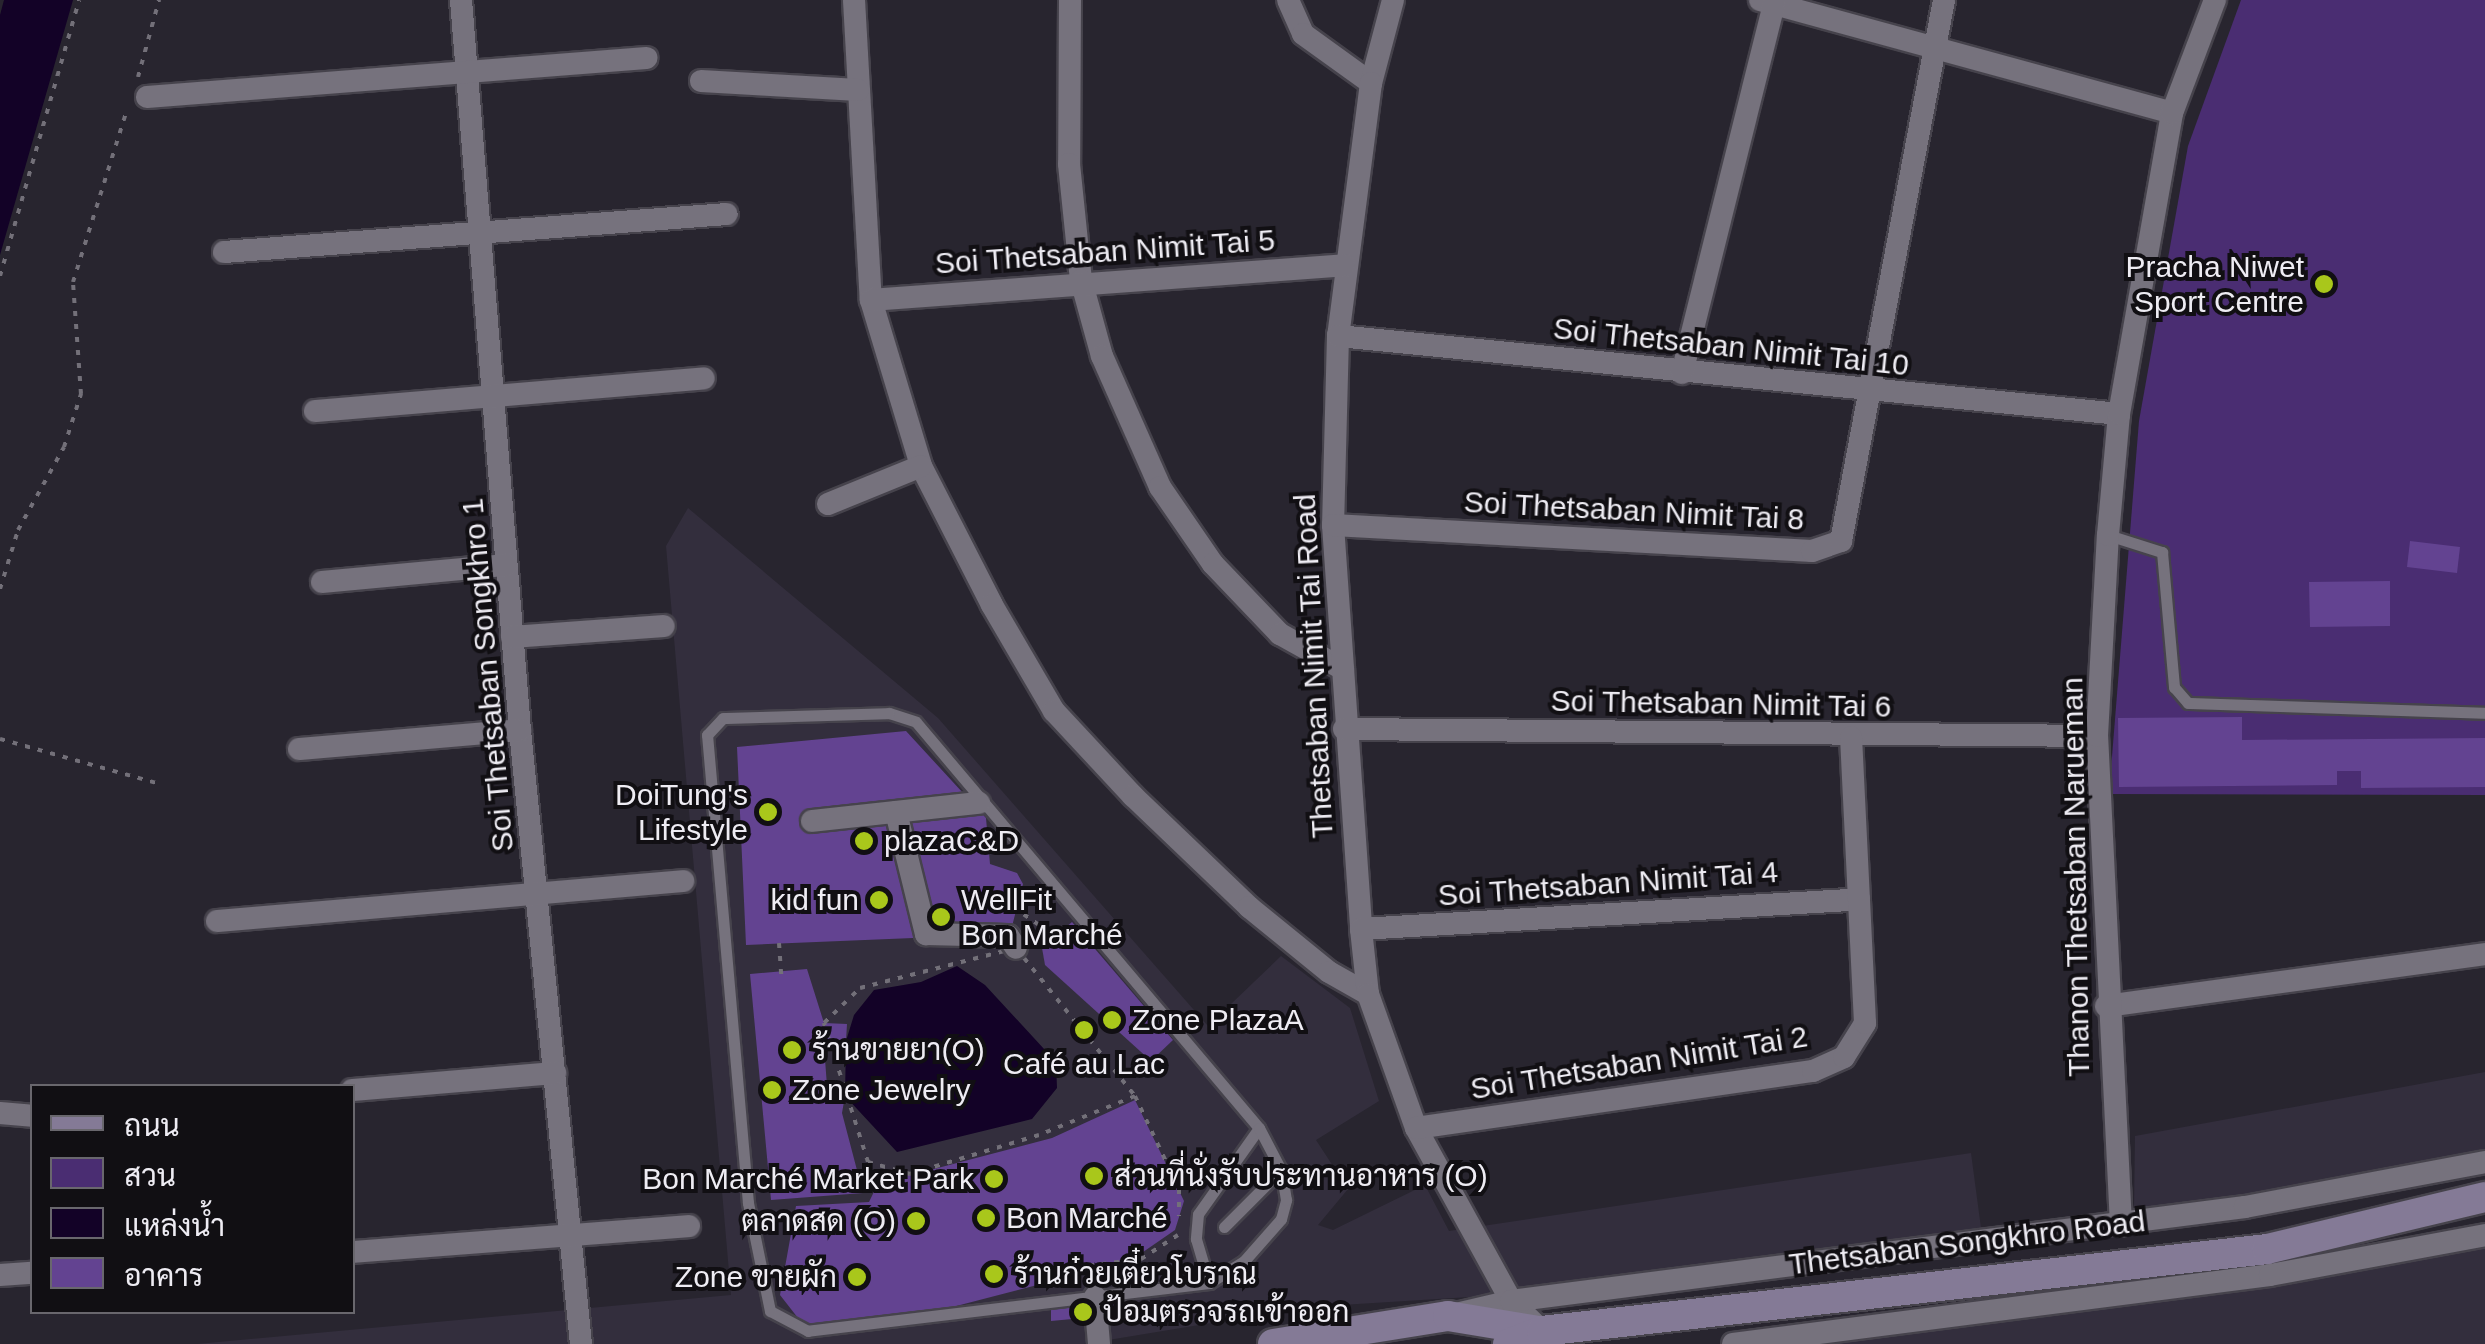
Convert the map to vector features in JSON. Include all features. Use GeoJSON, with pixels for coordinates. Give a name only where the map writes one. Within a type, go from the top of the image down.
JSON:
{"type":"FeatureCollection","features":[{"type":"Feature","properties":{"kind":"street","name":"Soi Thetsaban Songkhro 1"},"geometry":{"type":"LineString","coordinates":[[461,0],[520,730],[539,896],[568,1240],[582,1344]]}},
{"type":"Feature","properties":{"kind":"street"},"geometry":{"type":"LineString","coordinates":[[854,0],[871,300],[921,466],[1054,711],[1249,907],[1329,972],[1368,994]]}},
{"type":"Feature","properties":{"kind":"street"},"geometry":{"type":"LineString","coordinates":[[1070,0],[1069,164],[1081,280],[1102,356],[1160,487],[1213,564],[1280,634],[1342,669]]}},
{"type":"Feature","properties":{"kind":"street"},"geometry":{"type":"LineString","coordinates":[[1288,0],[1303,34],[1371,83]]}},
{"type":"Feature","properties":{"kind":"street","name":"Thetsaban Nimit Tai Road"},"geometry":{"type":"LineString","coordinates":[[1393,0],[1371,83],[1344,264],[1332,526],[1344,730],[1368,994],[1416,1128],[1511,1302],[1547,1338]]}},
{"type":"Feature","properties":{"kind":"street","name":"Soi Thetsaban Nimit Tai 8"},"geometry":{"type":"LineString","coordinates":[[1332,526],[1824,550],[1844,532],[1931,44],[1944,0]]}},
{"type":"Feature","properties":{"kind":"street","name":"Thanon Thetsaban Narueman"},"geometry":{"type":"LineString","coordinates":[[2120,1225],[2106,1006],[2098,736],[2108,536],[2119,414],[2172,113],[2215,0]]}},
{"type":"Feature","properties":{"kind":"street"},"geometry":{"type":"LineString","coordinates":[[1682,372],[1767,2],[2172,113]]}},
{"type":"Feature","properties":{"kind":"street"},"geometry":{"type":"LineString","coordinates":[[136,99],[646,58]]}},
{"type":"Feature","properties":{"kind":"street"},"geometry":{"type":"LineString","coordinates":[[701,81],[858,90]]}},
{"type":"Feature","properties":{"kind":"street"},"geometry":{"type":"LineString","coordinates":[[224,252],[727,214]]}},
{"type":"Feature","properties":{"kind":"street","name":"Soi Thetsaban Nimit Tai 5"},"geometry":{"type":"LineString","coordinates":[[871,300],[1081,280],[1344,264]]}},
{"type":"Feature","properties":{"kind":"street","name":"Soi Thetsaban Nimit Tai 10"},"geometry":{"type":"LineString","coordinates":[[1338,336],[1869,393],[2119,414]]}},
{"type":"Feature","properties":{"kind":"street"},"geometry":{"type":"LineString","coordinates":[[315,411],[704,378]]}},
{"type":"Feature","properties":{"kind":"street"},"geometry":{"type":"LineString","coordinates":[[828,504],[921,466]]}},
{"type":"Feature","properties":{"kind":"street"},"geometry":{"type":"LineString","coordinates":[[322,582],[506,566]]}},
{"type":"Feature","properties":{"kind":"street"},"geometry":{"type":"LineString","coordinates":[[512,638],[664,626]]}},
{"type":"Feature","properties":{"kind":"street"},"geometry":{"type":"LineString","coordinates":[[300,749],[520,730]]}},
{"type":"Feature","properties":{"kind":"street","name":"Soi Thetsaban Nimit Tai 6"},"geometry":{"type":"LineString","coordinates":[[1344,730],[2098,736]]}},
{"type":"Feature","properties":{"kind":"street","name":"Soi Thetsaban Nimit Tai 2"},"geometry":{"type":"LineString","coordinates":[[1416,1128],[1813,1070],[1844,1057],[1864,1023],[1851,737]]}},
{"type":"Feature","properties":{"kind":"street"},"geometry":{"type":"LineString","coordinates":[[812,820],[979,803]]}},
{"type":"Feature","properties":{"kind":"street"},"geometry":{"type":"LineString","coordinates":[[896,812],[926,934],[1008,936],[1016,948]]}},
{"type":"Feature","properties":{"kind":"street"},"geometry":{"type":"LineString","coordinates":[[216,921],[683,882]]}},
{"type":"Feature","properties":{"kind":"street","name":"Soi Thetsaban Nimit Tai 4"},"geometry":{"type":"LineString","coordinates":[[1361,929],[1859,898]]}},
{"type":"Feature","properties":{"kind":"street"},"geometry":{"type":"LineString","coordinates":[[2106,1006],[2485,954]]}},
{"type":"Feature","properties":{"kind":"street"},"geometry":{"type":"LineString","coordinates":[[355,1090],[555,1073]]}},
{"type":"Feature","properties":{"kind":"street"},"geometry":{"type":"LineString","coordinates":[[0,1113],[30,1116]]}},
{"type":"Feature","properties":{"kind":"street","name":"Thetsaban Songkhro Road"},"geometry":{"type":"LineString","coordinates":[[1273,1344],[1511,1302],[2120,1225],[2485,1162]]}},
{"type":"Feature","properties":{"kind":"street","name":"Thetsaban Songkhro Road"},"geometry":{"type":"LineString","coordinates":[[1508,1344],[2267,1248],[2485,1197]]}},
{"type":"Feature","properties":{"kind":"street"},"geometry":{"type":"LineString","coordinates":[[355,1252],[568,1240],[689,1226]]}},
{"type":"Feature","properties":{"kind":"street"},"geometry":{"type":"LineString","coordinates":[[1733,1344],[2270,1274],[2485,1235]]}},
{"type":"Feature","properties":{"kind":"street"},"geometry":{"type":"LineString","coordinates":[[0,1274],[30,1273]]}},
{"type":"Feature","properties":{"kind":"street"},"geometry":{"type":"LineString","coordinates":[[1095,1297],[1099,1344]]}},
{"type":"Feature","properties":{"kind":"street","name":"Thetsaban Songkhro Road"},"geometry":{"type":"LineString","coordinates":[[1448,1316],[1547,1338]]}},
{"type":"Feature","properties":{"kind":"lane"},"geometry":{"type":"LineString","coordinates":[[2108,536],[2162,552],[2174,687],[2188,703],[2485,712]]}},
{"type":"Feature","properties":{"kind":"lane"},"geometry":{"type":"LineString","coordinates":[[888,713],[916,722],[979,803],[1258,1128],[1281,1170],[1286,1200],[1271,1236],[1208,1284],[808,1331],[780,1320],[763,1296],[748,1203],[708,735],[723,718],[888,713]]}},
{"type":"Feature","properties":{"kind":"lane"},"geometry":{"type":"LineString","coordinates":[[1208,1284],[1196,1239],[1198,1214],[1258,1128]]}},
{"type":"Feature","properties":{"kind":"lane"},"geometry":{"type":"LineString","coordinates":[[1224,1227],[1281,1170]]}},
{"type":"Feature","properties":{"kind":"path"},"geometry":{"type":"LineString","coordinates":[[0,276],[78,0]]}},
{"type":"Feature","properties":{"kind":"path"},"geometry":{"type":"LineString","coordinates":[[0,589],[18,530],[64,447],[82,394],[73,282],[136,99],[160,0]]}},
{"type":"Feature","properties":{"kind":"path"},"geometry":{"type":"LineString","coordinates":[[0,739],[158,783]]}},
{"type":"Feature","properties":{"kind":"path"},"geometry":{"type":"LineString","coordinates":[[1013,907],[1058,938]]}},
{"type":"Feature","properties":{"kind":"path"},"geometry":{"type":"LineString","coordinates":[[780,943],[781,975]]}},
{"type":"Feature","properties":{"kind":"path"},"geometry":{"type":"LineString","coordinates":[[1063,1269],[1141,1260],[1178,1234],[1179,1189],[1135,1096],[1016,948],[860,988],[824,1023],[868,1162],[910,1174],[1038,1135],[1135,1096]]}},
{"type":"Feature","properties":{"kind":"shaded area"},"geometry":{"type":"Polygon","coordinates":[[[688,508],[938,718],[1208,1026],[1281,956],[1350,1008],[1379,1101],[1316,1140],[1348,1189],[1318,1225],[1333,1230],[1425,1185],[1449,1231],[1971,1153],[1981,1228],[1549,1292],[1309,1307],[1084,1344],[197,1344],[731,1295],[666,546],[688,508]]]}},
{"type":"Feature","properties":{"kind":"shaded area"},"geometry":{"type":"Polygon","coordinates":[[[2485,1072],[2485,1152],[2156,1213],[2134,1207],[2135,1136],[2485,1072]]]}},
{"type":"Feature","properties":{"kind":"shaded area"},"geometry":{"type":"Polygon","coordinates":[[[2485,1242],[2485,1344],[1832,1344],[2268,1286],[2485,1242]]]}},
{"type":"Feature","properties":{"kind":"green space","name":"Pracha Niwet Sport Centre"},"geometry":{"type":"Polygon","coordinates":[[[2241,0],[2485,0],[2485,795],[2109,794],[2139,421],[2188,146],[2241,0]]]}},
{"type":"Feature","properties":{"kind":"water"},"geometry":{"type":"Polygon","coordinates":[[[4,0],[73,0],[0,255],[0,15],[4,0]]]}},
{"type":"Feature","properties":{"kind":"water"},"geometry":{"type":"Polygon","coordinates":[[[957,966],[985,985],[1056,1062],[1057,1088],[1032,1119],[897,1152],[845,1096],[846,1041],[854,1015],[874,990],[921,982],[957,966]]]}},
{"type":"Feature","properties":{"kind":"building"},"geometry":{"type":"Polygon","coordinates":[[[2410,541],[2460,547],[2457,573],[2407,567],[2410,541]]]}},
{"type":"Feature","properties":{"kind":"building"},"geometry":{"type":"Polygon","coordinates":[[[2390,581],[2390,626],[2310,627],[2309,582],[2390,581]]]}},
{"type":"Feature","properties":{"kind":"building"},"geometry":{"type":"Polygon","coordinates":[[[2242,717],[2242,740],[2485,738],[2485,787],[2361,788],[2361,771],[2337,771],[2337,785],[2119,787],[2118,718],[2242,717]]]}},
{"type":"Feature","properties":{"kind":"building","name":"plazaC&D"},"geometry":{"type":"Polygon","coordinates":[[[906,731],[986,818],[990,864],[1017,873],[1023,884],[1010,934],[746,945],[737,747],[906,731]]]}},
{"type":"Feature","properties":{"kind":"building"},"geometry":{"type":"Polygon","coordinates":[[[1072,922],[1173,1040],[1151,1061],[1045,965],[1042,948],[1072,922]]]}},
{"type":"Feature","properties":{"kind":"building"},"geometry":{"type":"Polygon","coordinates":[[[807,969],[824,1023],[847,1024],[846,1041],[824,1046],[828,1099],[845,1096],[842,1113],[863,1193],[771,1200],[750,974],[807,969]]]}},
{"type":"Feature","properties":{"kind":"building","name":"ตลาดสด (O)"},"geometry":{"type":"Polygon","coordinates":[[[1135,1100],[1184,1201],[1175,1230],[1130,1261],[937,1311],[805,1327],[780,1295],[796,1206],[869,1202],[884,1171],[911,1175],[1052,1138],[1135,1100]]]}},
{"type":"Feature","properties":{"kind":"building","name":"ป้อมตรวจรถเข้าออก"},"geometry":{"type":"Polygon","coordinates":[[[1113,1299],[1115,1315],[1051,1321],[1051,1310],[1062,1303],[1113,1299]]]}},
{"type":"Feature","properties":{"kind":"place","name":"Pracha Niwet Sport Centre"},"geometry":{"type":"Point","coordinates":[2324,284]}},
{"type":"Feature","properties":{"kind":"place","name":"DoiTung's Lifestyle"},"geometry":{"type":"Point","coordinates":[768,812]}},
{"type":"Feature","properties":{"kind":"place","name":"plazaC&D"},"geometry":{"type":"Point","coordinates":[864,841]}},
{"type":"Feature","properties":{"kind":"place","name":"kid fun"},"geometry":{"type":"Point","coordinates":[879,900]}},
{"type":"Feature","properties":{"kind":"place","name":"WellFit Bon Marché"},"geometry":{"type":"Point","coordinates":[941,917]}},
{"type":"Feature","properties":{"kind":"place","name":"Zone PlazaA"},"geometry":{"type":"Point","coordinates":[1112,1020]}},
{"type":"Feature","properties":{"kind":"place","name":"Café au Lac"},"geometry":{"type":"Point","coordinates":[1084,1030]}},
{"type":"Feature","properties":{"kind":"place","name":"ร้านขายยา(O)"},"geometry":{"type":"Point","coordinates":[792,1050]}},
{"type":"Feature","properties":{"kind":"place","name":"Zone Jewelry"},"geometry":{"type":"Point","coordinates":[772,1090]}},
{"type":"Feature","properties":{"kind":"place","name":"ส่วนที่นั่งรับประทานอาหาร (O)"},"geometry":{"type":"Point","coordinates":[1094,1176]}},
{"type":"Feature","properties":{"kind":"place","name":"Bon Marché Market Park"},"geometry":{"type":"Point","coordinates":[994,1179]}},
{"type":"Feature","properties":{"kind":"place","name":"Bon Marché"},"geometry":{"type":"Point","coordinates":[986,1218]}},
{"type":"Feature","properties":{"kind":"place","name":"ตลาดสด (O)"},"geometry":{"type":"Point","coordinates":[916,1221]}},
{"type":"Feature","properties":{"kind":"place","name":"ร้านก๋วยเตี๋ยวโบราณ"},"geometry":{"type":"Point","coordinates":[994,1274]}},
{"type":"Feature","properties":{"kind":"place","name":"Zone ขายผัก"},"geometry":{"type":"Point","coordinates":[857,1277]}},
{"type":"Feature","properties":{"kind":"place","name":"ป้อมตรวจรถเข้าออก"},"geometry":{"type":"Point","coordinates":[1083,1312]}}]}
